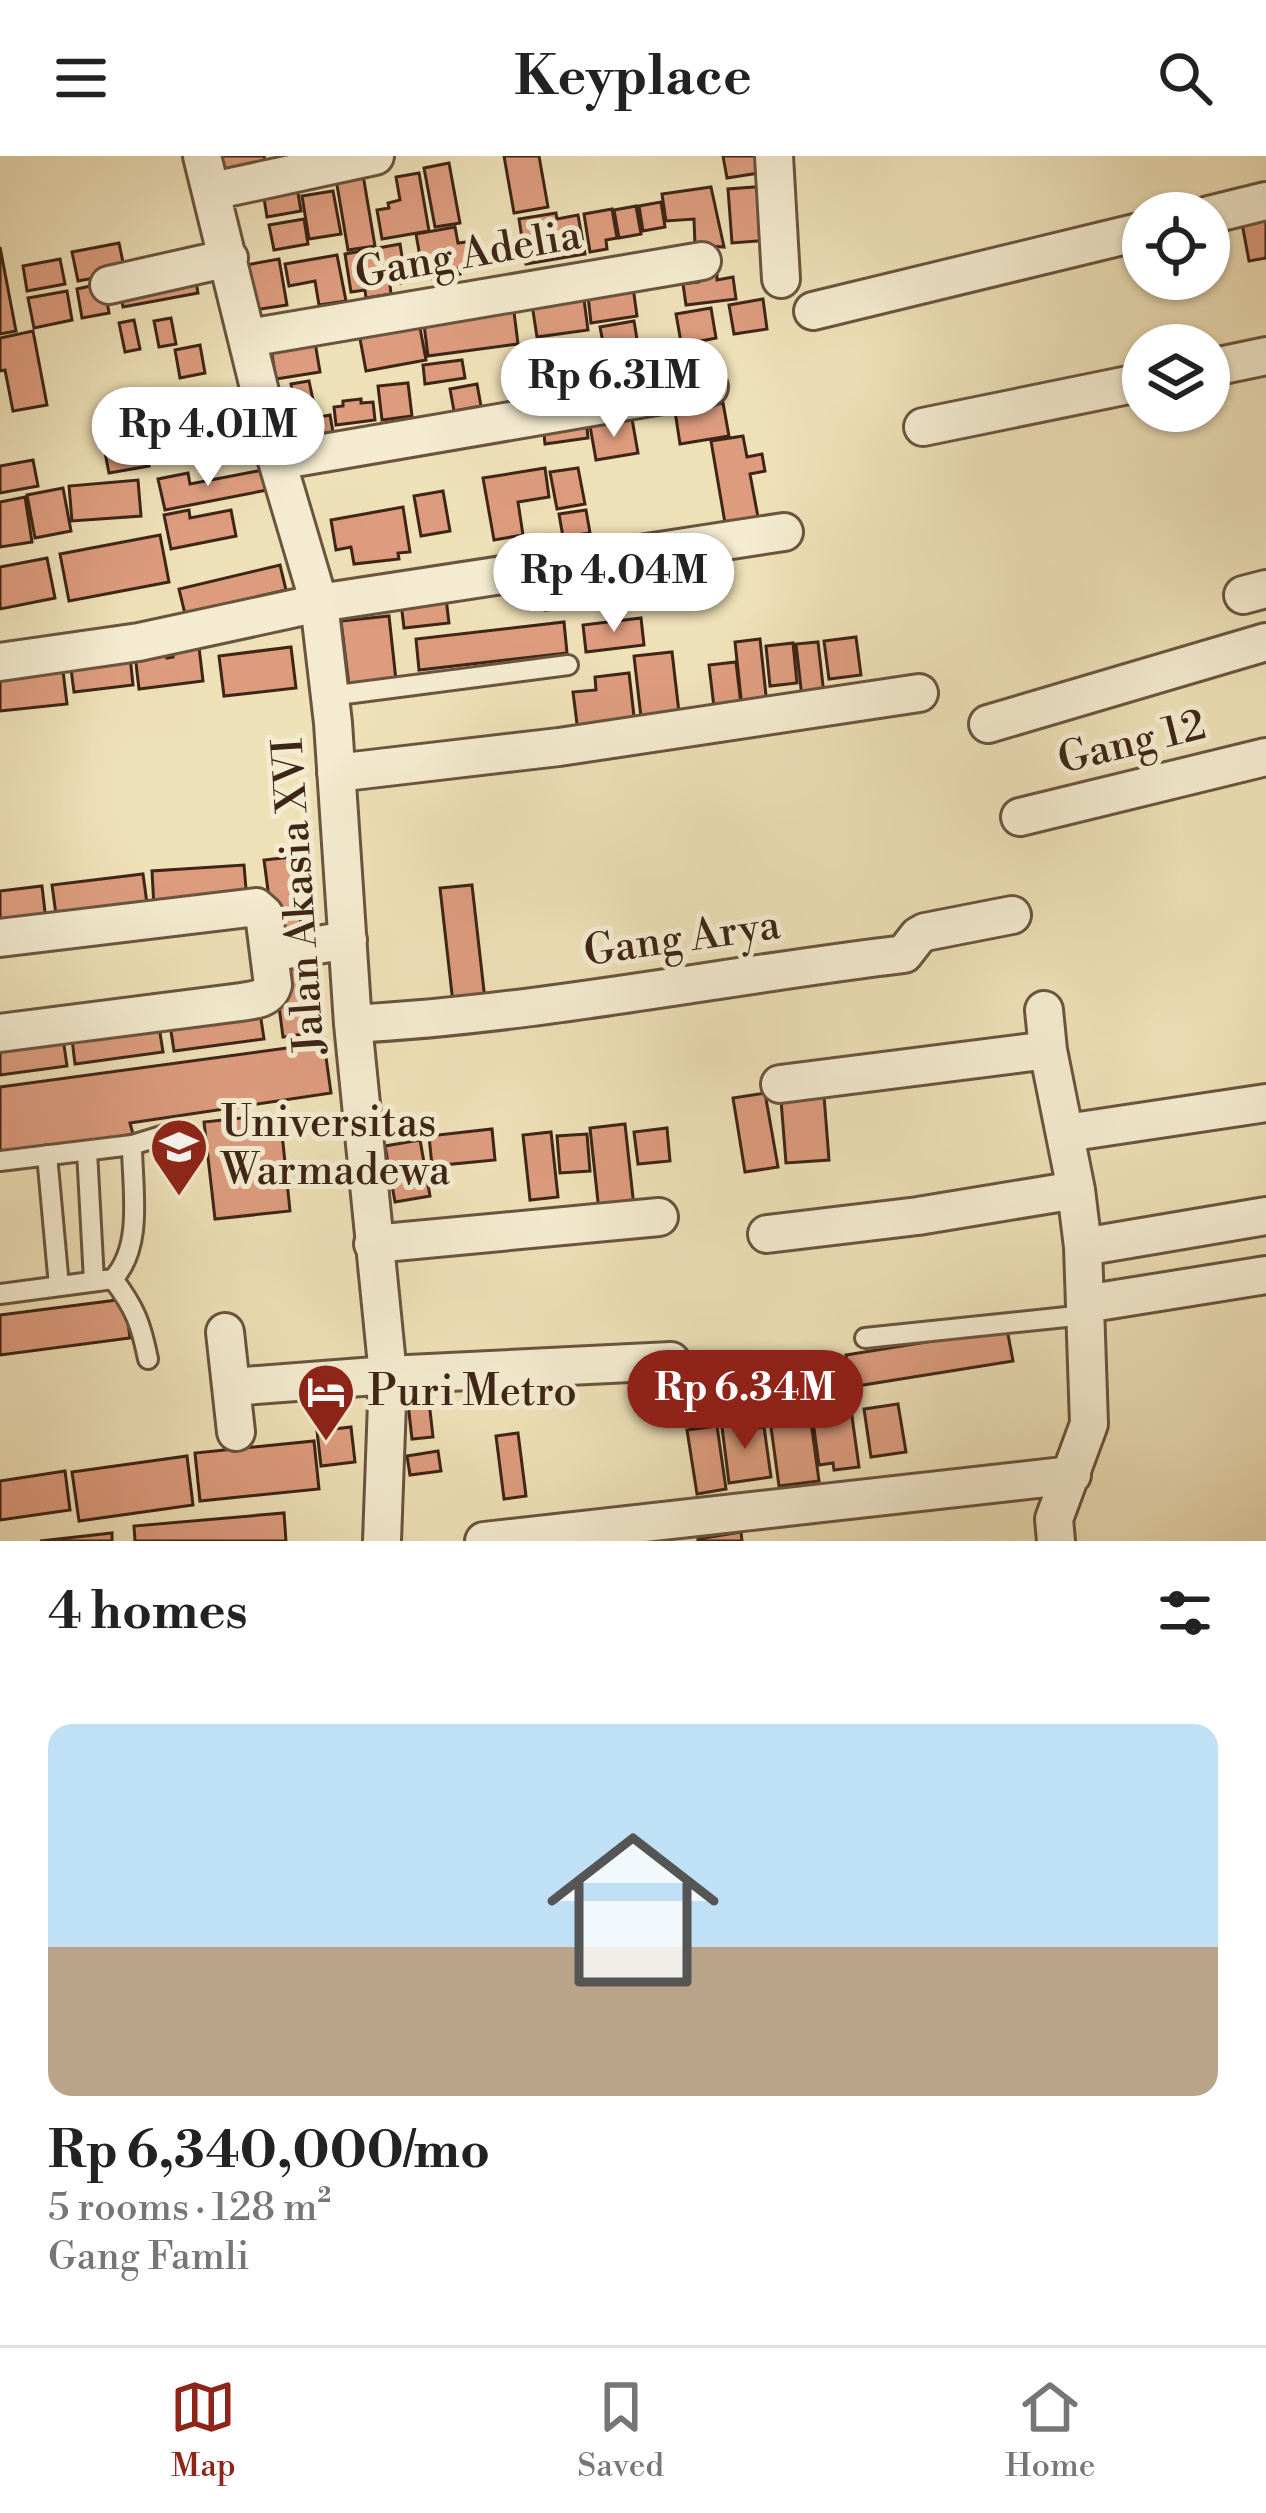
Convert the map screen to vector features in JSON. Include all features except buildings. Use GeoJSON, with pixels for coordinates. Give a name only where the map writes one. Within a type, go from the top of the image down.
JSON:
{"type":"FeatureCollection","features":[{"type":"Feature","properties":{"kind":"street"},"geometry":{"type":"LineString","coordinates":[[207,174],[375,156]]}},
{"type":"Feature","properties":{"kind":"street"},"geometry":{"type":"LineString","coordinates":[[774,156],[781,279]]}},
{"type":"Feature","properties":{"kind":"street","name":"Jalan Akasia XVI"},"geometry":{"type":"LineString","coordinates":[[207,174],[277,460],[319,603],[331,696],[353,1024],[388,1375],[382,1541]]}},
{"type":"Feature","properties":{"kind":"street"},"geometry":{"type":"LineString","coordinates":[[1230,210],[1266,202]]}},
{"type":"Feature","properties":{"kind":"street"},"geometry":{"type":"LineString","coordinates":[[813,311],[1122,236]]}},
{"type":"Feature","properties":{"kind":"street"},"geometry":{"type":"LineString","coordinates":[[109,285],[229,258]]}},
{"type":"Feature","properties":{"kind":"street","name":"Gang Adelia"},"geometry":{"type":"LineString","coordinates":[[248,338],[702,261]]}},
{"type":"Feature","properties":{"kind":"street"},"geometry":{"type":"LineString","coordinates":[[1230,364],[1266,356]]}},
{"type":"Feature","properties":{"kind":"street"},"geometry":{"type":"LineString","coordinates":[[923,427],[1122,386]]}},
{"type":"Feature","properties":{"kind":"street"},"geometry":{"type":"LineString","coordinates":[[277,460],[709,388]]}},
{"type":"Feature","properties":{"kind":"street"},"geometry":{"type":"LineString","coordinates":[[0,662],[139,642],[319,603],[784,532]]}},
{"type":"Feature","properties":{"kind":"street"},"geometry":{"type":"LineString","coordinates":[[988,724],[1266,642]]}},
{"type":"Feature","properties":{"kind":"street"},"geometry":{"type":"LineString","coordinates":[[336,773],[559,747],[919,693]]}},
{"type":"Feature","properties":{"kind":"street","name":"Gang 12"},"geometry":{"type":"LineString","coordinates":[[1020,817],[1266,757]]}},
{"type":"Feature","properties":{"kind":"street"},"geometry":{"type":"LineString","coordinates":[[0,938],[256,907],[264,914],[273,985],[271,993],[258,999],[0,1033]]}},
{"type":"Feature","properties":{"kind":"street","name":"Gang Arya"},"geometry":{"type":"LineString","coordinates":[[353,1024],[624,994],[904,954],[925,932],[1012,915]]}},
{"type":"Feature","properties":{"kind":"street"},"geometry":{"type":"LineString","coordinates":[[269,953],[348,940]]}},
{"type":"Feature","properties":{"kind":"street"},"geometry":{"type":"LineString","coordinates":[[1044,1010],[1083,1247],[1088,1424],[1054,1519],[1056,1541]]}},
{"type":"Feature","properties":{"kind":"street"},"geometry":{"type":"LineString","coordinates":[[780,1084],[1048,1050]]}},
{"type":"Feature","properties":{"kind":"street"},"geometry":{"type":"LineString","coordinates":[[1066,1132],[1266,1103]]}},
{"type":"Feature","properties":{"kind":"street"},"geometry":{"type":"LineString","coordinates":[[767,1234],[919,1216],[1076,1190]]}},
{"type":"Feature","properties":{"kind":"street"},"geometry":{"type":"LineString","coordinates":[[374,1244],[659,1216]]}},
{"type":"Feature","properties":{"kind":"street"},"geometry":{"type":"LineString","coordinates":[[1083,1247],[1266,1216]]}},
{"type":"Feature","properties":{"kind":"street"},"geometry":{"type":"LineString","coordinates":[[1085,1310],[1266,1275]]}},
{"type":"Feature","properties":{"kind":"street"},"geometry":{"type":"LineString","coordinates":[[225,1332],[236,1432]]}},
{"type":"Feature","properties":{"kind":"street"},"geometry":{"type":"LineString","coordinates":[[232,1387],[671,1361]]}},
{"type":"Feature","properties":{"kind":"street"},"geometry":{"type":"LineString","coordinates":[[484,1541],[1072,1475]]}},
{"type":"Feature","properties":{"kind":"lane"},"geometry":{"type":"LineString","coordinates":[[331,696],[568,665]]}},
{"type":"Feature","properties":{"kind":"lane"},"geometry":{"type":"LineString","coordinates":[[0,1161],[132,1145],[171,1133]]}},
{"type":"Feature","properties":{"kind":"lane"},"geometry":{"type":"LineString","coordinates":[[0,1294],[104,1280],[124,1268],[133,1236],[132,1145]]}},
{"type":"Feature","properties":{"kind":"lane"},"geometry":{"type":"LineString","coordinates":[[87,1151],[104,1280],[133,1304],[148,1360]]}},
{"type":"Feature","properties":{"kind":"lane"},"geometry":{"type":"LineString","coordinates":[[46,1155],[59,1286]]}},
{"type":"Feature","properties":{"kind":"lane"},"geometry":{"type":"LineString","coordinates":[[865,1338],[1085,1310]]}},
{"type":"Feature","properties":{"kind":"place","name":"Universitas Warmadewa"},"geometry":{"type":"Point","coordinates":[179,1198]}},
{"type":"Feature","properties":{"kind":"place","name":"Puri Metro"},"geometry":{"type":"Point","coordinates":[326,1443]}}]}
